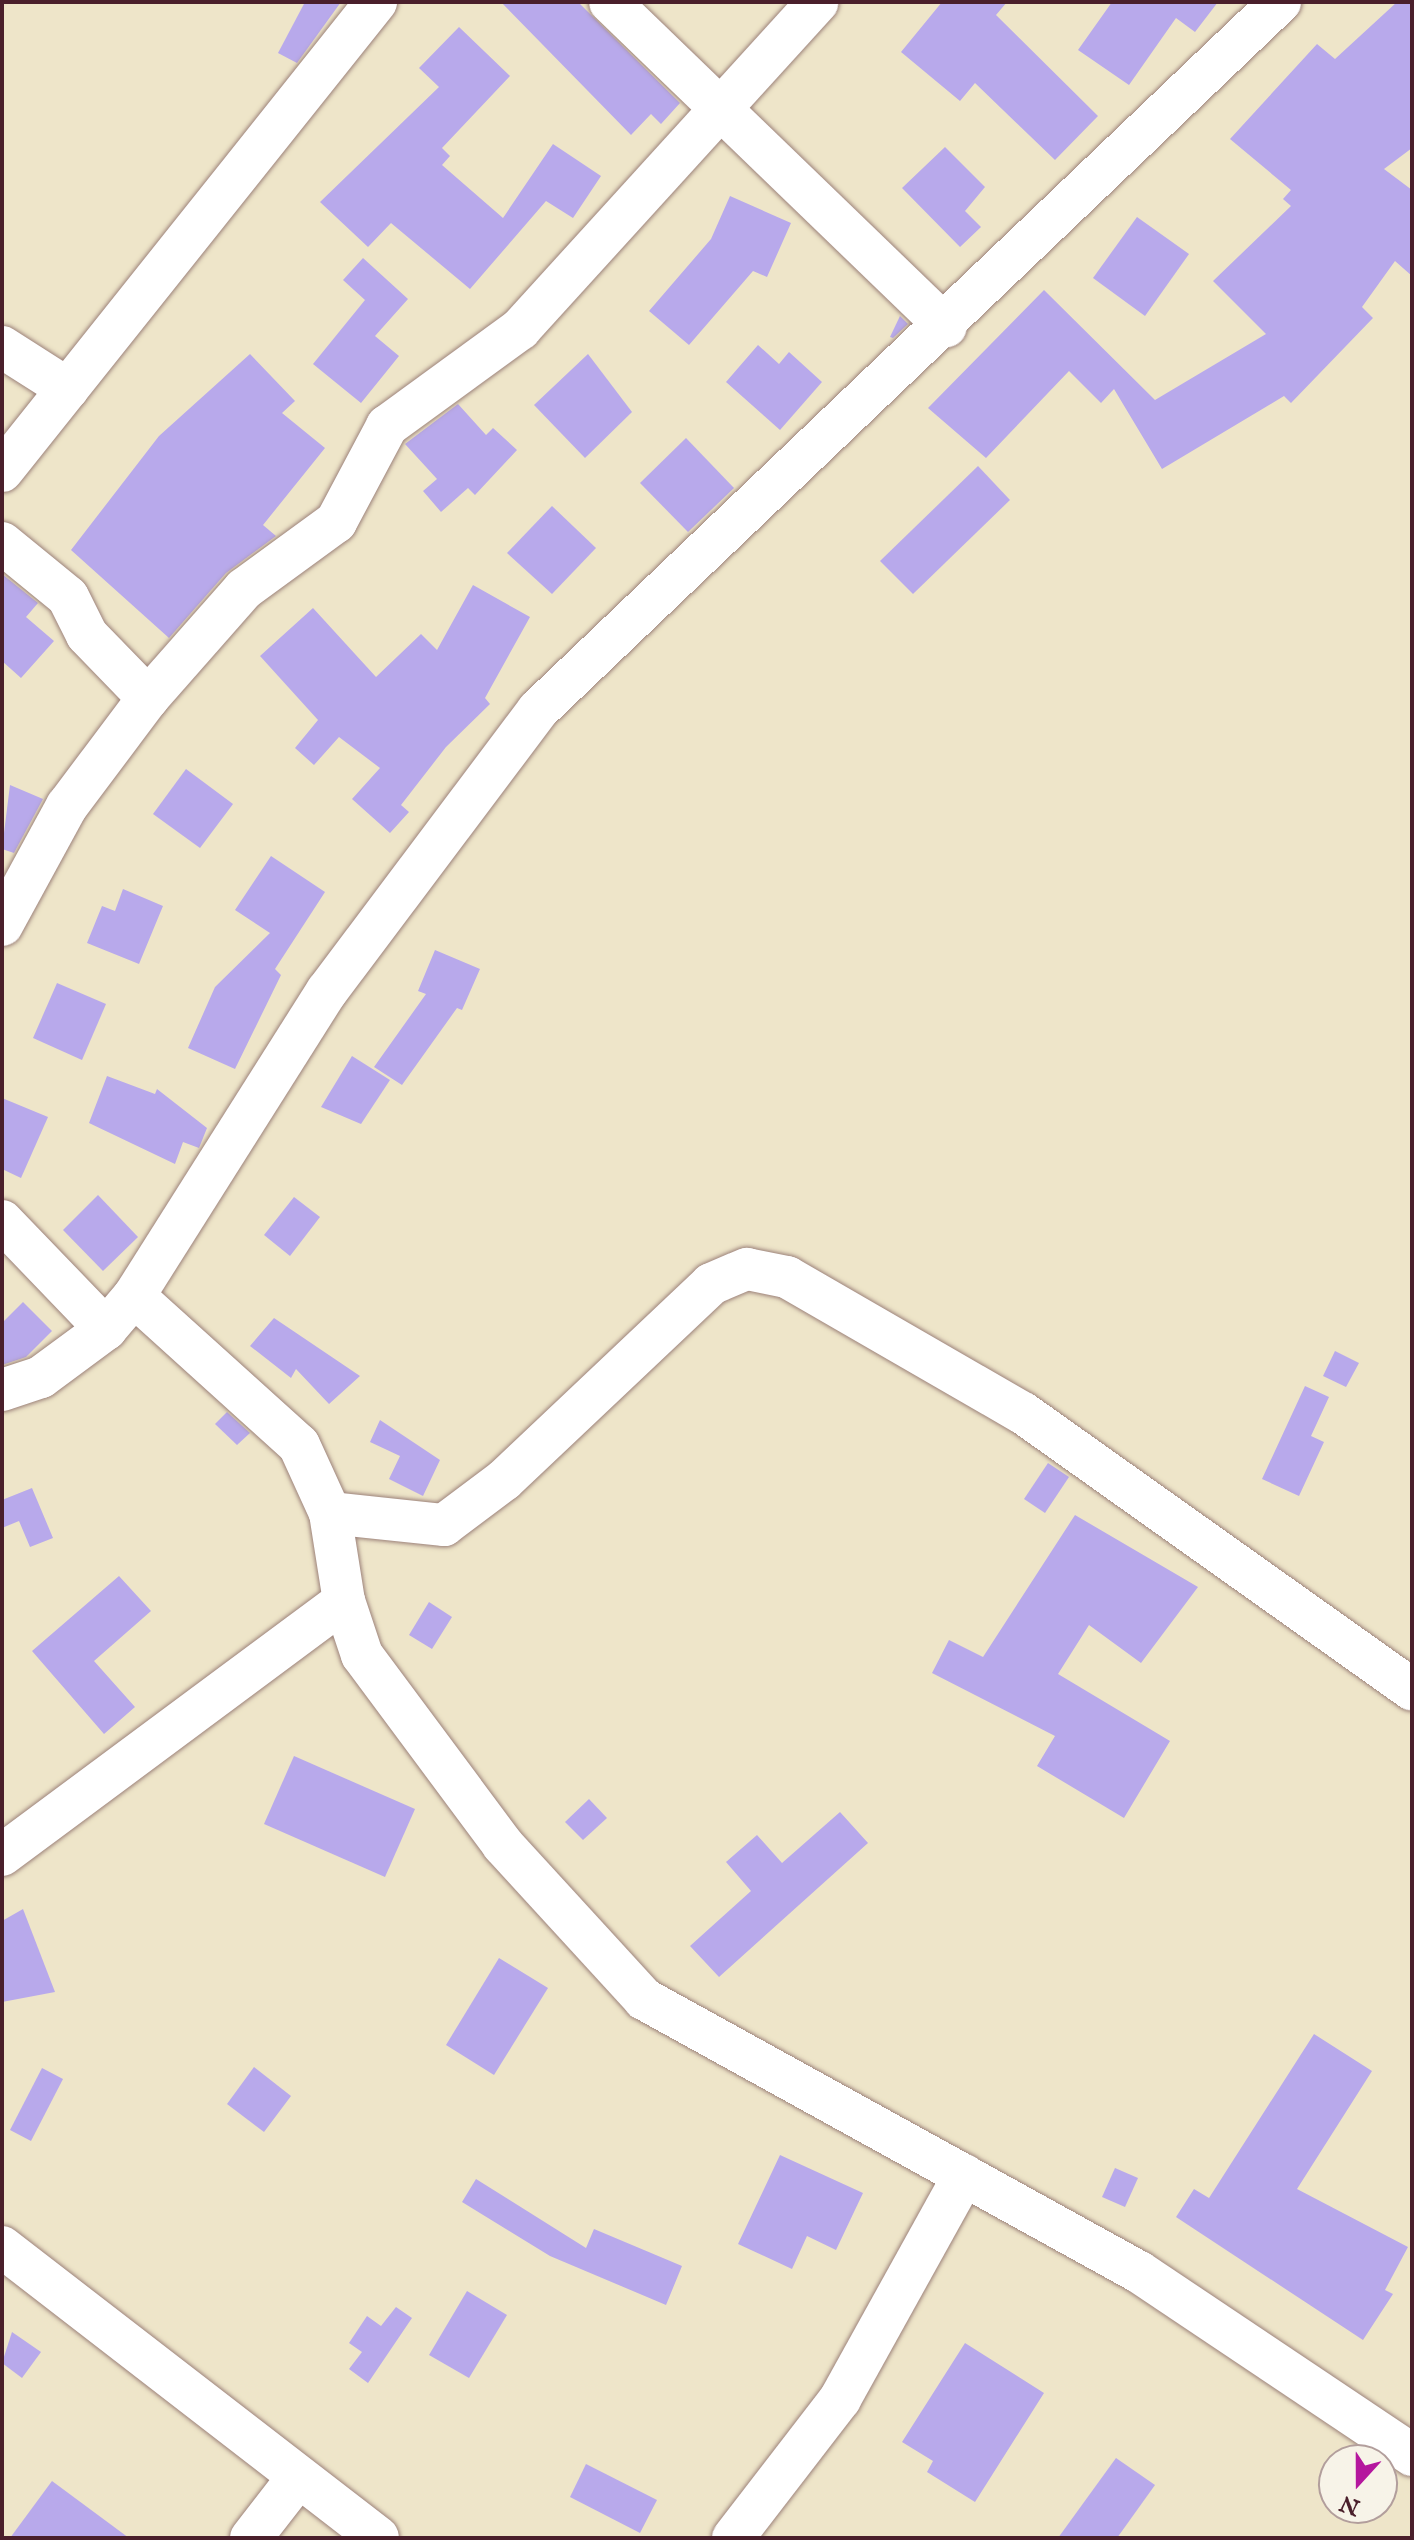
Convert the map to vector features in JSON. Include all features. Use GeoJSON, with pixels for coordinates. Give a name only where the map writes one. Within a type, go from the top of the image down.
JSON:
{"type":"FeatureCollection","features":[{"type":"Feature","properties":{"kind":"street"},"geometry":{"type":"LineString","coordinates":[[2,471],[376,2]]}},
{"type":"Feature","properties":{"kind":"street"},"geometry":{"type":"LineString","coordinates":[[610,2],[946,327]]}},
{"type":"Feature","properties":{"kind":"street"},"geometry":{"type":"LineString","coordinates":[[2,925],[67,806],[148,698],[244,589],[336,522],[387,426],[520,329],[818,2]]}},
{"type":"Feature","properties":{"kind":"street"},"geometry":{"type":"LineString","coordinates":[[2,1390],[41,1377],[106,1329],[134,1296],[327,991],[538,710],[946,327],[1280,2]]}},
{"type":"Feature","properties":{"kind":"street"},"geometry":{"type":"LineString","coordinates":[[2,347],[68,389]]}},
{"type":"Feature","properties":{"kind":"street"},"geometry":{"type":"LineString","coordinates":[[2,543],[68,597],[87,635],[148,698]]}},
{"type":"Feature","properties":{"kind":"street"},"geometry":{"type":"LineString","coordinates":[[2,1221],[106,1329]]}},
{"type":"Feature","properties":{"kind":"street"},"geometry":{"type":"LineString","coordinates":[[330,1513],[444,1525],[504,1480],[711,1284],[747,1269],[787,1277],[1023,1413],[1412,1689]]}},
{"type":"Feature","properties":{"kind":"street"},"geometry":{"type":"LineString","coordinates":[[134,1296],[299,1445],[330,1513],[344,1601],[362,1655],[503,1845],[644,1999],[1139,2272],[1412,2455]]}},
{"type":"Feature","properties":{"kind":"street"},"geometry":{"type":"LineString","coordinates":[[2,1855],[344,1601]]}},
{"type":"Feature","properties":{"kind":"street"},"geometry":{"type":"LineString","coordinates":[[733,2538],[840,2399],[964,2175]]}},
{"type":"Feature","properties":{"kind":"street"},"geometry":{"type":"LineString","coordinates":[[2,2247],[296,2480],[378,2538]]}},
{"type":"Feature","properties":{"kind":"street"},"geometry":{"type":"LineString","coordinates":[[251,2538],[296,2480]]}},
{"type":"Feature","properties":{"kind":"building"},"geometry":{"type":"Polygon","coordinates":[[[305,2],[341,2],[297,63],[278,53],[305,2]]]}},
{"type":"Feature","properties":{"kind":"building"},"geometry":{"type":"Polygon","coordinates":[[[501,2],[578,2],[680,103],[661,124],[651,114],[631,135],[501,2]]]}},
{"type":"Feature","properties":{"kind":"building"},"geometry":{"type":"Polygon","coordinates":[[[942,2],[1007,2],[996,15],[1098,116],[1055,160],[975,83],[960,101],[901,52],[942,2]]]}},
{"type":"Feature","properties":{"kind":"building"},"geometry":{"type":"Polygon","coordinates":[[[1112,2],[1218,2],[1195,32],[1176,18],[1129,85],[1078,50],[1112,2]]]}},
{"type":"Feature","properties":{"kind":"building"},"geometry":{"type":"Polygon","coordinates":[[[1397,2],[1412,2],[1412,148],[1384,169],[1412,190],[1412,276],[1395,261],[1362,307],[1373,318],[1291,403],[1284,396],[1162,469],[1114,389],[1101,403],[1069,371],[986,458],[928,408],[1044,290],[1155,400],[1266,334],[1213,281],[1291,206],[1283,199],[1291,190],[1230,139],[1317,44],[1335,59],[1397,2]]]}},
{"type":"Feature","properties":{"kind":"building"},"geometry":{"type":"Polygon","coordinates":[[[459,27],[510,76],[442,148],[450,156],[442,165],[503,218],[553,144],[601,176],[573,218],[546,201],[470,289],[391,223],[368,247],[320,202],[439,87],[419,68],[459,27]]]}},
{"type":"Feature","properties":{"kind":"building"},"geometry":{"type":"Polygon","coordinates":[[[945,147],[985,187],[965,211],[981,227],[960,247],[902,188],[945,147]]]}},
{"type":"Feature","properties":{"kind":"building"},"geometry":{"type":"Polygon","coordinates":[[[730,196],[791,223],[767,277],[753,271],[689,345],[649,311],[711,239],[730,196]]]}},
{"type":"Feature","properties":{"kind":"building"},"geometry":{"type":"Polygon","coordinates":[[[1137,217],[1189,254],[1145,316],[1093,278],[1137,217]]]}},
{"type":"Feature","properties":{"kind":"building"},"geometry":{"type":"Polygon","coordinates":[[[363,258],[408,299],[375,336],[399,356],[361,403],[313,364],[365,300],[343,280],[363,258]]]}},
{"type":"Feature","properties":{"kind":"building"},"geometry":{"type":"Polygon","coordinates":[[[900,316],[908,324],[893,338],[890,337],[900,316]]]}},
{"type":"Feature","properties":{"kind":"building"},"geometry":{"type":"Polygon","coordinates":[[[758,345],[779,364],[789,352],[822,382],[780,430],[726,382],[758,345]]]}},
{"type":"Feature","properties":{"kind":"building"},"geometry":{"type":"Polygon","coordinates":[[[250,354],[295,401],[282,413],[325,448],[263,525],[276,536],[226,573],[169,638],[71,550],[159,436],[250,354]]]}},
{"type":"Feature","properties":{"kind":"building"},"geometry":{"type":"Polygon","coordinates":[[[588,354],[632,412],[585,458],[534,405],[588,354]]]}},
{"type":"Feature","properties":{"kind":"building"},"geometry":{"type":"Polygon","coordinates":[[[458,404],[486,435],[493,428],[517,450],[475,495],[468,488],[441,512],[423,491],[437,479],[405,444],[458,404]]]}},
{"type":"Feature","properties":{"kind":"building"},"geometry":{"type":"Polygon","coordinates":[[[686,438],[734,488],[688,532],[640,483],[686,438]]]}},
{"type":"Feature","properties":{"kind":"building"},"geometry":{"type":"Polygon","coordinates":[[[978,466],[1010,500],[913,594],[880,561],[978,466]]]}},
{"type":"Feature","properties":{"kind":"building"},"geometry":{"type":"Polygon","coordinates":[[[552,506],[596,548],[552,594],[507,553],[552,506]]]}},
{"type":"Feature","properties":{"kind":"building"},"geometry":{"type":"Polygon","coordinates":[[[2,574],[38,603],[26,617],[54,641],[21,678],[2,661],[2,574]]]}},
{"type":"Feature","properties":{"kind":"building"},"geometry":{"type":"Polygon","coordinates":[[[473,585],[530,617],[485,698],[490,704],[446,747],[401,805],[409,812],[390,833],[352,799],[380,768],[339,737],[314,765],[295,748],[318,720],[260,656],[313,608],[376,677],[421,634],[437,650],[473,585]]]}},
{"type":"Feature","properties":{"kind":"building"},"geometry":{"type":"Polygon","coordinates":[[[186,769],[233,804],[200,848],[153,814],[186,769]]]}},
{"type":"Feature","properties":{"kind":"building"},"geometry":{"type":"Polygon","coordinates":[[[10,785],[43,799],[14,853],[2,849],[10,785]]]}},
{"type":"Feature","properties":{"kind":"building"},"geometry":{"type":"Polygon","coordinates":[[[271,856],[325,892],[275,969],[281,975],[235,1069],[188,1048],[215,987],[270,933],[235,910],[271,856]]]}},
{"type":"Feature","properties":{"kind":"building"},"geometry":{"type":"Polygon","coordinates":[[[123,889],[163,906],[139,964],[87,943],[102,906],[115,911],[123,889]]]}},
{"type":"Feature","properties":{"kind":"building"},"geometry":{"type":"Polygon","coordinates":[[[435,950],[480,969],[462,1010],[457,1008],[402,1085],[374,1067],[426,994],[418,991],[435,950]]]}},
{"type":"Feature","properties":{"kind":"building"},"geometry":{"type":"Polygon","coordinates":[[[57,983],[106,1004],[82,1060],[33,1038],[57,983]]]}},
{"type":"Feature","properties":{"kind":"building"},"geometry":{"type":"Polygon","coordinates":[[[352,1056],[390,1080],[361,1124],[321,1107],[352,1056]]]}},
{"type":"Feature","properties":{"kind":"building"},"geometry":{"type":"Polygon","coordinates":[[[107,1076],[155,1094],[157,1089],[207,1128],[199,1148],[183,1142],[175,1164],[89,1123],[107,1076]]]}},
{"type":"Feature","properties":{"kind":"building"},"geometry":{"type":"Polygon","coordinates":[[[2,1098],[48,1117],[21,1178],[2,1169],[2,1098]]]}},
{"type":"Feature","properties":{"kind":"building"},"geometry":{"type":"Polygon","coordinates":[[[98,1195],[138,1237],[103,1271],[63,1230],[98,1195]]]}},
{"type":"Feature","properties":{"kind":"building"},"geometry":{"type":"Polygon","coordinates":[[[294,1197],[320,1217],[290,1256],[264,1235],[294,1197]]]}},
{"type":"Feature","properties":{"kind":"building"},"geometry":{"type":"Polygon","coordinates":[[[23,1302],[52,1331],[26,1357],[2,1365],[2,1323],[23,1302]]]}},
{"type":"Feature","properties":{"kind":"building"},"geometry":{"type":"Polygon","coordinates":[[[274,1318],[360,1376],[329,1404],[296,1369],[291,1378],[250,1346],[274,1318]]]}},
{"type":"Feature","properties":{"kind":"building"},"geometry":{"type":"Polygon","coordinates":[[[1335,1351],[1359,1363],[1346,1387],[1323,1376],[1335,1351]]]}},
{"type":"Feature","properties":{"kind":"building"},"geometry":{"type":"Polygon","coordinates":[[[1305,1386],[1329,1397],[1311,1436],[1324,1442],[1299,1496],[1262,1479],[1305,1386]]]}},
{"type":"Feature","properties":{"kind":"building"},"geometry":{"type":"Polygon","coordinates":[[[227,1412],[250,1433],[237,1445],[215,1424],[227,1412]]]}},
{"type":"Feature","properties":{"kind":"building"},"geometry":{"type":"Polygon","coordinates":[[[380,1420],[440,1460],[423,1496],[389,1479],[400,1456],[370,1442],[380,1420]]]}},
{"type":"Feature","properties":{"kind":"building"},"geometry":{"type":"Polygon","coordinates":[[[1048,1463],[1069,1477],[1045,1513],[1024,1499],[1048,1463]]]}},
{"type":"Feature","properties":{"kind":"building"},"geometry":{"type":"Polygon","coordinates":[[[32,1488],[53,1538],[30,1547],[19,1521],[2,1528],[2,1500],[32,1488]]]}},
{"type":"Feature","properties":{"kind":"building"},"geometry":{"type":"Polygon","coordinates":[[[1075,1515],[1198,1587],[1141,1663],[1089,1625],[1058,1674],[1170,1741],[1124,1818],[1037,1766],[1055,1736],[932,1673],[949,1640],[983,1657],[1075,1515]]]}},
{"type":"Feature","properties":{"kind":"building"},"geometry":{"type":"Polygon","coordinates":[[[119,1576],[151,1611],[94,1661],[135,1707],[104,1734],[32,1651],[119,1576]]]}},
{"type":"Feature","properties":{"kind":"building"},"geometry":{"type":"Polygon","coordinates":[[[429,1602],[452,1617],[432,1649],[409,1635],[429,1602]]]}},
{"type":"Feature","properties":{"kind":"building"},"geometry":{"type":"Polygon","coordinates":[[[294,1756],[415,1809],[385,1877],[264,1824],[294,1756]]]}},
{"type":"Feature","properties":{"kind":"building"},"geometry":{"type":"Polygon","coordinates":[[[589,1799],[607,1818],[583,1840],[565,1822],[589,1799]]]}},
{"type":"Feature","properties":{"kind":"building"},"geometry":{"type":"Polygon","coordinates":[[[840,1812],[868,1843],[719,1977],[690,1946],[751,1891],[726,1862],[757,1835],[782,1863],[840,1812]]]}},
{"type":"Feature","properties":{"kind":"building"},"geometry":{"type":"Polygon","coordinates":[[[23,1909],[55,1992],[2,2002],[2,1921],[23,1909]]]}},
{"type":"Feature","properties":{"kind":"building"},"geometry":{"type":"Polygon","coordinates":[[[499,1958],[548,1988],[494,2075],[446,2045],[499,1958]]]}},
{"type":"Feature","properties":{"kind":"building"},"geometry":{"type":"Polygon","coordinates":[[[1314,2034],[1372,2071],[1297,2189],[1408,2247],[1385,2290],[1393,2294],[1363,2340],[1176,2217],[1194,2189],[1209,2198],[1314,2034]]]}},
{"type":"Feature","properties":{"kind":"building"},"geometry":{"type":"Polygon","coordinates":[[[254,2067],[291,2096],[264,2132],[227,2104],[254,2067]]]}},
{"type":"Feature","properties":{"kind":"building"},"geometry":{"type":"Polygon","coordinates":[[[42,2068],[63,2079],[31,2141],[10,2130],[42,2068]]]}},
{"type":"Feature","properties":{"kind":"building"},"geometry":{"type":"Polygon","coordinates":[[[780,2155],[863,2193],[836,2250],[807,2236],[792,2269],[738,2244],[780,2155]]]}},
{"type":"Feature","properties":{"kind":"building"},"geometry":{"type":"Polygon","coordinates":[[[1115,2168],[1138,2178],[1125,2207],[1102,2197],[1115,2168]]]}},
{"type":"Feature","properties":{"kind":"building"},"geometry":{"type":"Polygon","coordinates":[[[476,2179],[586,2248],[594,2229],[682,2266],[666,2305],[550,2256],[462,2202],[476,2179]]]}},
{"type":"Feature","properties":{"kind":"building"},"geometry":{"type":"Polygon","coordinates":[[[467,2291],[507,2315],[469,2378],[429,2355],[467,2291]]]}},
{"type":"Feature","properties":{"kind":"building"},"geometry":{"type":"Polygon","coordinates":[[[396,2307],[412,2318],[368,2383],[349,2369],[362,2352],[349,2343],[367,2316],[381,2326],[396,2307]]]}},
{"type":"Feature","properties":{"kind":"building"},"geometry":{"type":"Polygon","coordinates":[[[12,2332],[41,2352],[22,2378],[2,2363],[12,2332]]]}},
{"type":"Feature","properties":{"kind":"building"},"geometry":{"type":"Polygon","coordinates":[[[965,2343],[1044,2393],[975,2502],[927,2472],[933,2461],[902,2442],[965,2343]]]}},
{"type":"Feature","properties":{"kind":"building"},"geometry":{"type":"Polygon","coordinates":[[[1116,2458],[1155,2485],[1117,2538],[1058,2538],[1116,2458]]]}},
{"type":"Feature","properties":{"kind":"building"},"geometry":{"type":"Polygon","coordinates":[[[586,2464],[657,2500],[640,2533],[570,2497],[586,2464]]]}},
{"type":"Feature","properties":{"kind":"building"},"geometry":{"type":"Polygon","coordinates":[[[52,2481],[129,2538],[10,2538],[52,2481]]]}}]}
